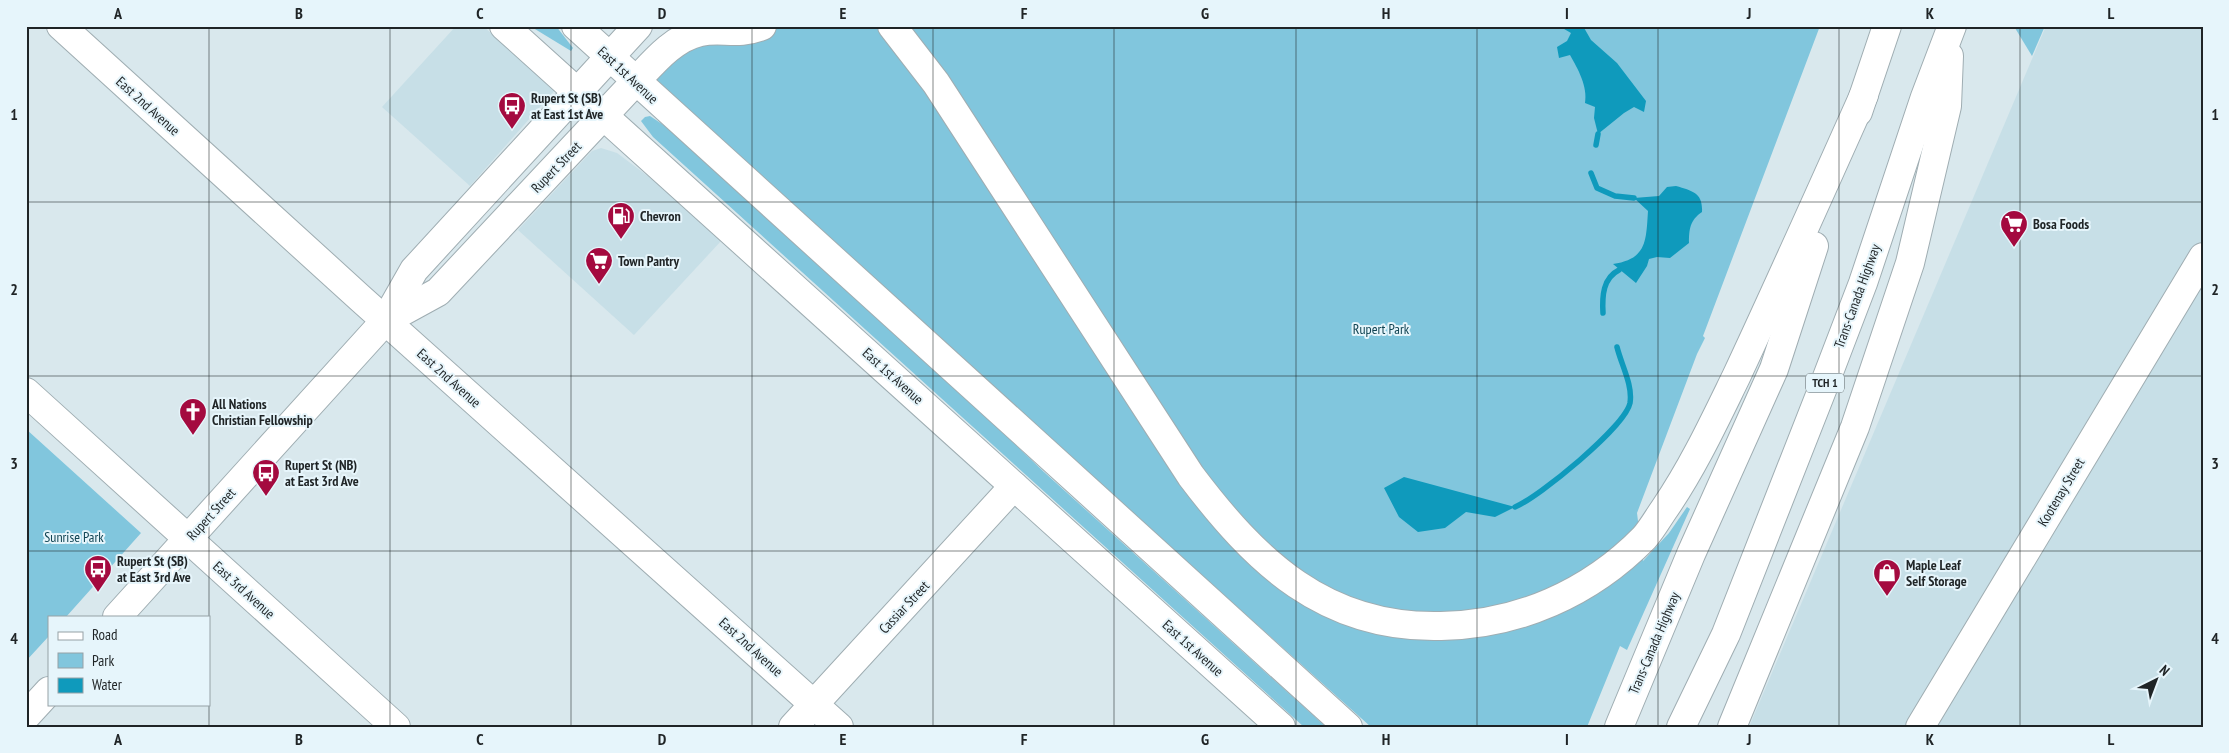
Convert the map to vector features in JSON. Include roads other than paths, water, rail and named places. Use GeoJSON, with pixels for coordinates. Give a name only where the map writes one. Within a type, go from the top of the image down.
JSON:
{"type":"FeatureCollection","features":[{"type":"Feature","properties":{"kind":"main road","name":"East 2nd Avenue"},"geometry":{"type":"LineString","coordinates":[[61,26],[385,321],[839,727]]}},
{"type":"Feature","properties":{"kind":"main road","name":"East 1st Avenue"},"geometry":{"type":"LineString","coordinates":[[504,26],[1281,727]]}},
{"type":"Feature","properties":{"kind":"main road","name":"East 1st Avenue"},"geometry":{"type":"LineString","coordinates":[[576,26],[635,82],[1348,727]]}},
{"type":"Feature","properties":{"kind":"main road","name":"Rupert Street"},"geometry":{"type":"LineString","coordinates":[[118,616],[385,321],[414,270],[638,26]]}},
{"type":"Feature","properties":{"kind":"main road","name":"Rupert Street"},"geometry":{"type":"LineString","coordinates":[[385,321],[438,292],[635,82],[669,49],[683,39],[700,32],[748,32],[762,26]]}},
{"type":"Feature","properties":{"kind":"main road"},"geometry":{"type":"LineString","coordinates":[[892,26],[936,83],[1191,476],[1220,514],[1252,549],[1290,581],[1349,612],[1395,624],[1429,627],[1462,626],[1509,618],[1551,603],[1586,585],[1645,536],[1686,476],[1718,414],[1792,258],[1864,95]]}},
{"type":"Feature","properties":{"kind":"main road","name":"Trans-Canada Highway"},"geometry":{"type":"LineString","coordinates":[[1619,727],[1691,554],[1774,369],[1887,26]]}},
{"type":"Feature","properties":{"kind":"main road"},"geometry":{"type":"LineString","coordinates":[[1732,727],[1855,427],[1910,263],[1947,106],[1951,29]]}},
{"type":"Feature","properties":{"kind":"main road","name":"Trans-Canada Highway"},"geometry":{"type":"LineString","coordinates":[[1681,727],[1726,634],[1824,386],[1951,29]]}},
{"type":"Feature","properties":{"kind":"main road","name":"Kootenay Street"},"geometry":{"type":"LineString","coordinates":[[1920,727],[2203,257]]}},
{"type":"Feature","properties":{"kind":"main road","name":"East 3rd Avenue"},"geometry":{"type":"LineString","coordinates":[[26,392],[396,727]]}},
{"type":"Feature","properties":{"kind":"main road","name":"Cassiar Street"},"geometry":{"type":"LineString","coordinates":[[793,727],[1014,486]]}},
{"type":"Feature","properties":{"kind":"main road"},"geometry":{"type":"LineString","coordinates":[[26,716],[48,692]]}},
{"type":"Feature","properties":{"kind":"water"},"geometry":{"type":"Polygon","coordinates":[[[1559,26],[1583,26],[1591,40],[1617,63],[1646,101],[1644,112],[1634,107],[1598,134],[1594,118],[1595,107],[1585,103],[1584,84],[1576,66],[1570,55],[1559,58],[1557,47],[1567,41],[1571,33],[1559,26]]]}},
{"type":"Feature","properties":{"kind":"water"},"geometry":{"type":"Polygon","coordinates":[[[1676,186],[1699,197],[1702,212],[1691,225],[1689,243],[1670,258],[1657,257],[1649,259],[1647,266],[1636,283],[1613,264],[1633,258],[1645,240],[1648,211],[1634,198],[1659,196],[1667,187],[1676,186]]]}},
{"type":"Feature","properties":{"kind":"water"},"geometry":{"type":"Polygon","coordinates":[[[1404,477],[1515,507],[1495,517],[1466,512],[1445,528],[1418,532],[1399,517],[1384,488],[1404,477]]]}},
{"type":"Feature","properties":{"kind":"waterway"},"geometry":{"type":"LineString","coordinates":[[1596,145],[1598,134]]}},
{"type":"Feature","properties":{"kind":"waterway"},"geometry":{"type":"LineString","coordinates":[[1591,173],[1597,188],[1615,196],[1634,198]]}},
{"type":"Feature","properties":{"kind":"waterway"},"geometry":{"type":"LineString","coordinates":[[1603,313],[1603,294],[1605,288],[1610,278],[1619,270]]}},
{"type":"Feature","properties":{"kind":"waterway"},"geometry":{"type":"LineString","coordinates":[[1515,507],[1527,501],[1580,460],[1598,444],[1625,414],[1630,403],[1630,389],[1617,347]]}},
{"type":"Feature","properties":{"kind":"place","name":"Rupert St (SB) at East 1st Ave"},"geometry":{"type":"Point","coordinates":[512,130]}},
{"type":"Feature","properties":{"kind":"place","name":"Chevron"},"geometry":{"type":"Point","coordinates":[621,240]}},
{"type":"Feature","properties":{"kind":"place","name":"Bosa Foods"},"geometry":{"type":"Point","coordinates":[2014,248]}},
{"type":"Feature","properties":{"kind":"place","name":"Town Pantry"},"geometry":{"type":"Point","coordinates":[599,285]}},
{"type":"Feature","properties":{"kind":"place","name":"All Nations Christian Fellowship"},"geometry":{"type":"Point","coordinates":[193,436]}},
{"type":"Feature","properties":{"kind":"place","name":"Rupert St (NB) at East 3rd Ave"},"geometry":{"type":"Point","coordinates":[266,497]}},
{"type":"Feature","properties":{"kind":"place","name":"Rupert St (SB) at East 3rd Ave"},"geometry":{"type":"Point","coordinates":[98,593]}},
{"type":"Feature","properties":{"kind":"place","name":"Maple Leaf Self Storage"},"geometry":{"type":"Point","coordinates":[1887,597]}},
{"type":"Feature","properties":{"kind":"park label","name":"Rupert Park"},"geometry":{"type":"Point","coordinates":[1381,329]}},
{"type":"Feature","properties":{"kind":"park label","name":"Sunrise Park"},"geometry":{"type":"Point","coordinates":[74,537]}}]}
